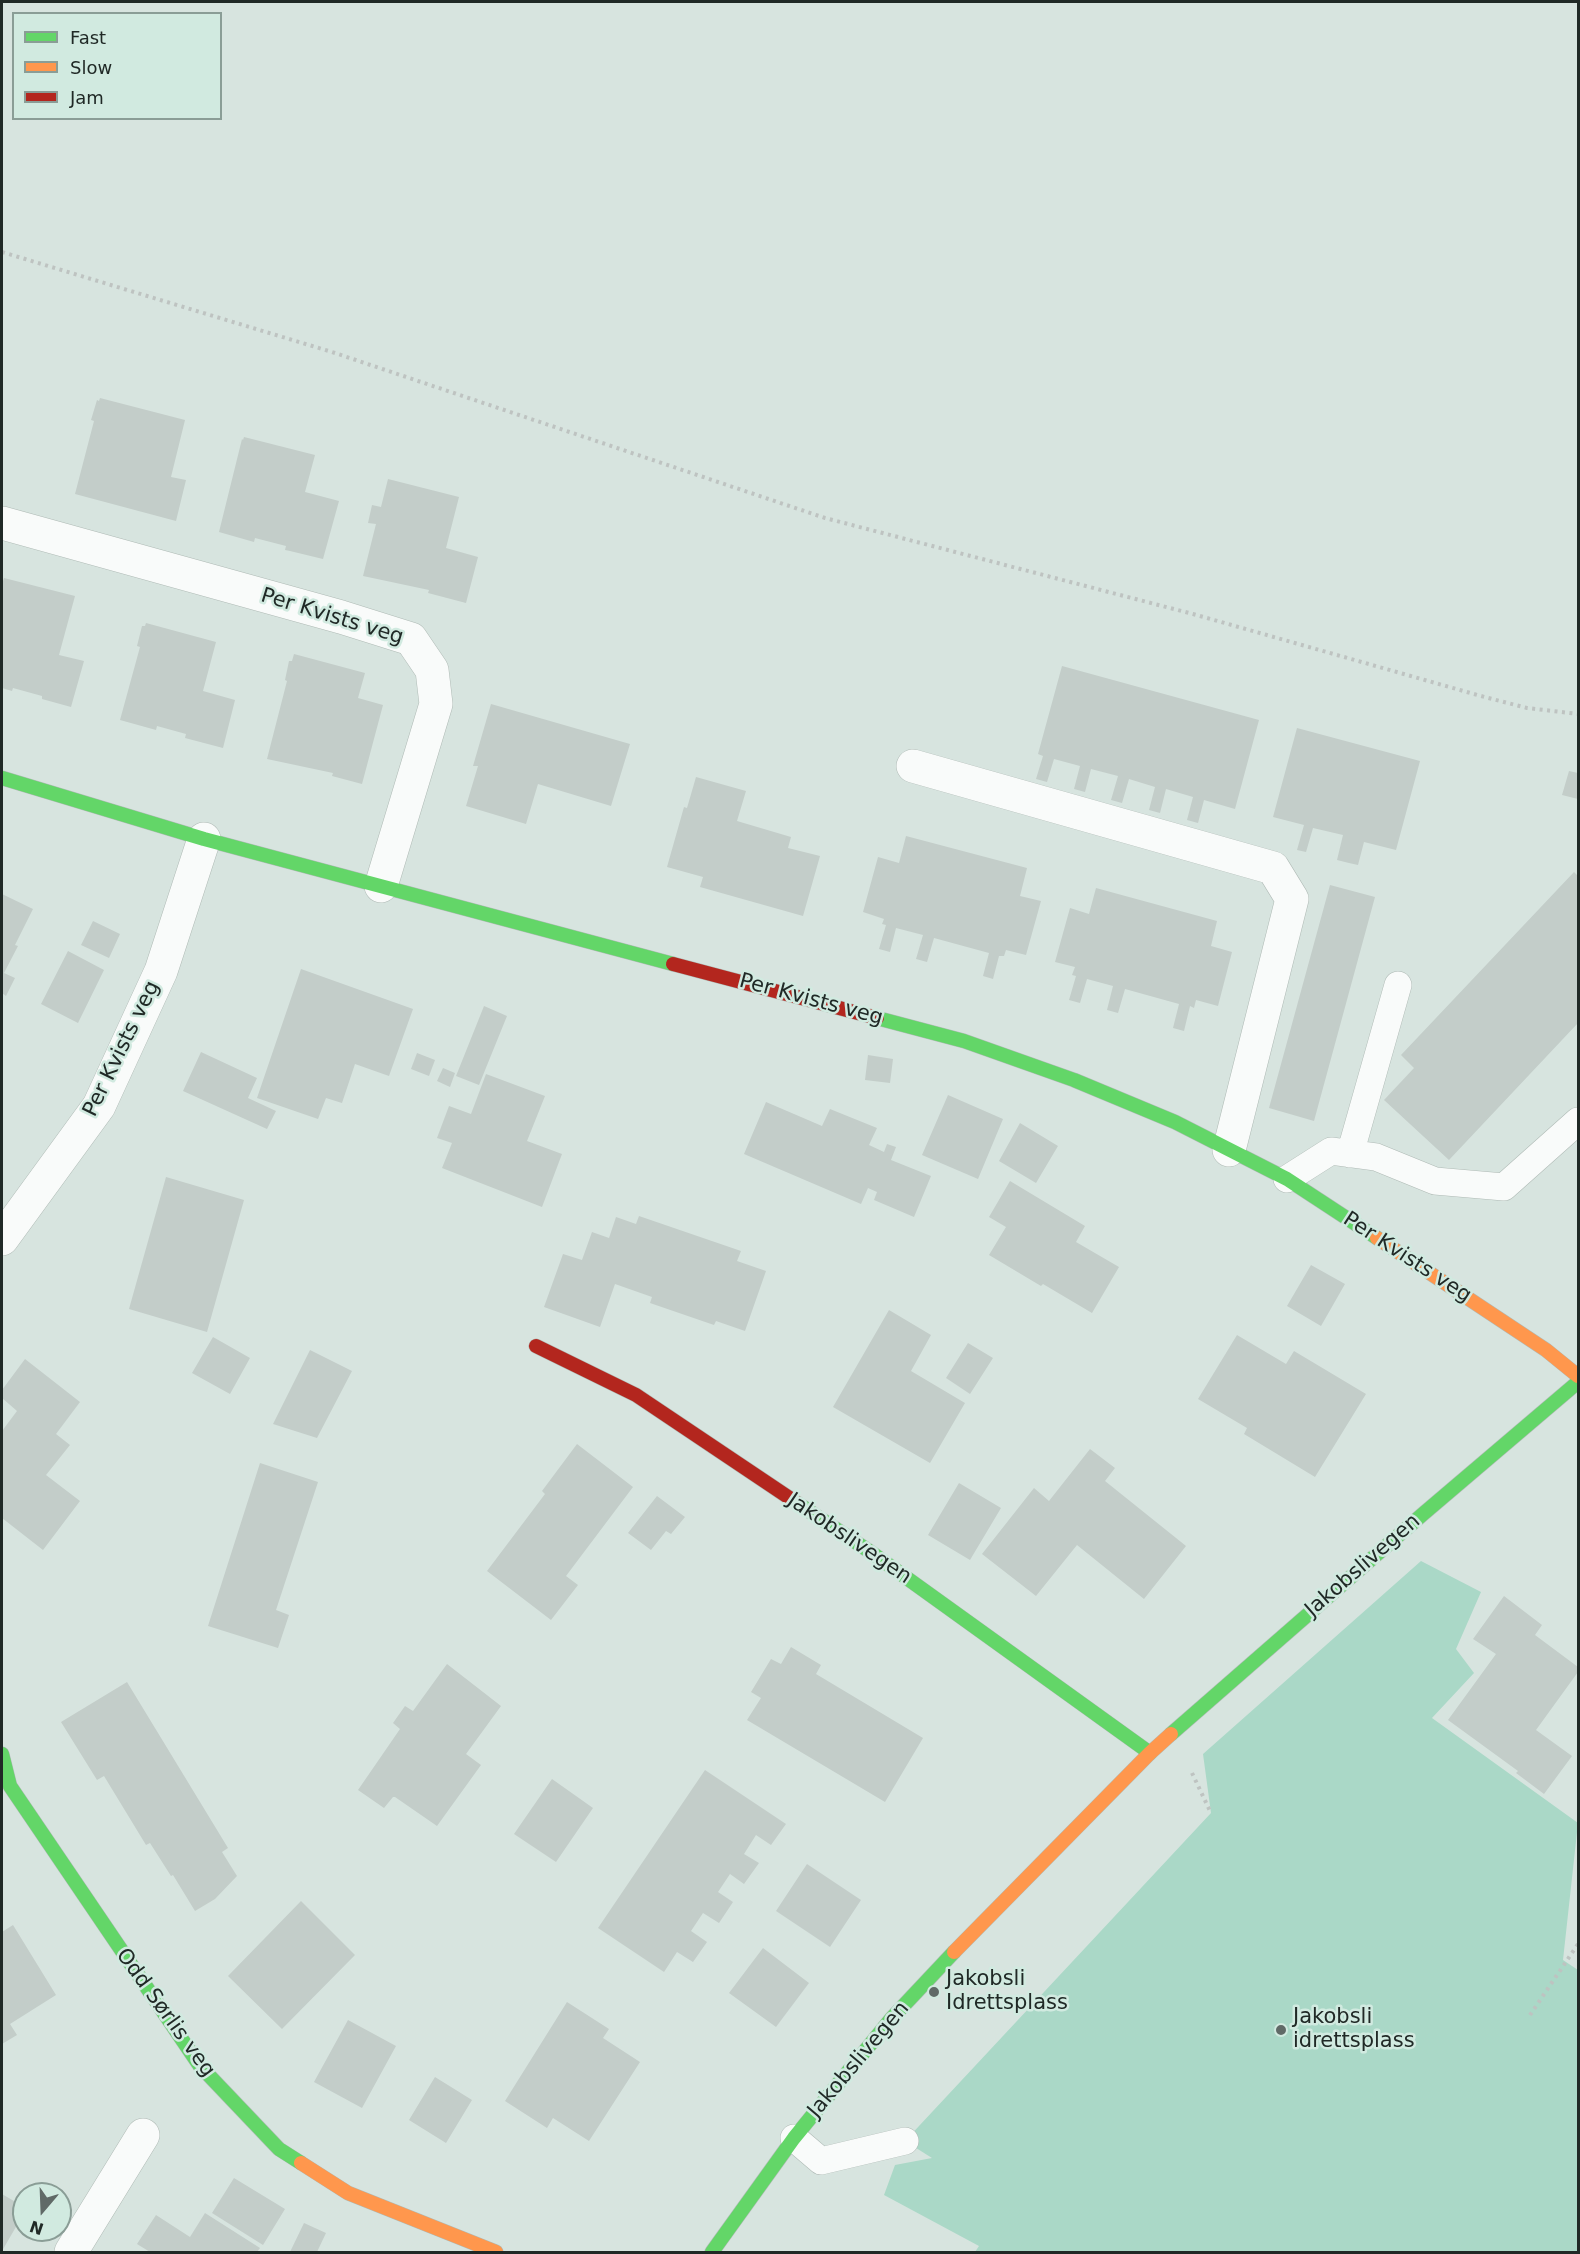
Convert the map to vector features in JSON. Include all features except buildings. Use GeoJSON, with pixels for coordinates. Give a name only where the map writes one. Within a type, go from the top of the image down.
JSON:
{"type":"FeatureCollection","features":[{"type":"Feature","properties":{"kind":"street","name":"Per Kvists veg"},"geometry":{"type":"LineString","coordinates":[[2,523],[341,617],[411,639],[432,670],[436,704],[381,886]]}},
{"type":"Feature","properties":{"kind":"street"},"geometry":{"type":"LineString","coordinates":[[913,766],[1273,868],[1292,899],[1228,1150]]}},
{"type":"Feature","properties":{"kind":"street","name":"Per Kvists veg"},"geometry":{"type":"LineString","coordinates":[[2,778],[204,839],[964,1041],[1074,1080],[1175,1122],[1287,1179],[1546,1350],[1578,1376]]}},
{"type":"Feature","properties":{"kind":"street","name":"Per Kvists veg"},"geometry":{"type":"LineString","coordinates":[[2,1239],[99,1106],[161,971],[204,839]]}},
{"type":"Feature","properties":{"kind":"street","name":"Jakobslivegen"},"geometry":{"type":"LineString","coordinates":[[536,1346],[636,1395],[873,1553],[1150,1753]]}},
{"type":"Feature","properties":{"kind":"street","name":"Jakobslivegen"},"geometry":{"type":"LineString","coordinates":[[712,2253],[794,2138],[891,2019],[969,1936],[1150,1753],[1578,1382]]}},
{"type":"Feature","properties":{"kind":"street","name":"Odd Sørlis veg"},"geometry":{"type":"LineString","coordinates":[[2,1754],[6,1788],[200,2066],[279,2149],[348,2193],[496,2253]]}},
{"type":"Feature","properties":{"kind":"street"},"geometry":{"type":"LineString","coordinates":[[72,2253],[143,2135]]}},
{"type":"Feature","properties":{"kind":"lane"},"geometry":{"type":"LineString","coordinates":[[1350,1154],[1398,985]]}},
{"type":"Feature","properties":{"kind":"lane"},"geometry":{"type":"LineString","coordinates":[[1287,1179],[1331,1151],[1376,1157],[1435,1181],[1504,1187],[1578,1121]]}},
{"type":"Feature","properties":{"kind":"lane"},"geometry":{"type":"LineString","coordinates":[[794,2138],[821,2161],[905,2141]]}},
{"type":"Feature","properties":{"kind":"path"},"geometry":{"type":"LineString","coordinates":[[2,252],[332,352],[825,518],[1193,614],[1527,708],[1578,714]]}},
{"type":"Feature","properties":{"kind":"path"},"geometry":{"type":"LineString","coordinates":[[1530,2014],[1578,1944]]}},
{"type":"Feature","properties":{"kind":"green space","name":"Jakobsli idrettsplass"},"geometry":{"type":"Polygon","coordinates":[[[1421,1561],[1481,1592],[1456,1649],[1474,1673],[1432,1718],[1578,1823],[1563,1960],[1578,1970],[1578,2252],[975,2252],[979,2246],[884,2195],[895,2165],[932,2158],[905,2141],[1211,1813],[1203,1754],[1421,1561]]]}},
{"type":"Feature","properties":{"kind":"traffic: fast"},"geometry":{"type":"LineString","coordinates":[[2,778],[204,839],[673,964]]}},
{"type":"Feature","properties":{"kind":"traffic: fast"},"geometry":{"type":"LineString","coordinates":[[877,1018],[964,1041],[1074,1080],[1175,1122],[1287,1179],[1377,1238]]}},
{"type":"Feature","properties":{"kind":"traffic: fast"},"geometry":{"type":"LineString","coordinates":[[1171,1734],[1578,1382]]}},
{"type":"Feature","properties":{"kind":"traffic: fast"},"geometry":{"type":"LineString","coordinates":[[797,1503],[872,1553],[1150,1753]]}},
{"type":"Feature","properties":{"kind":"traffic: fast"},"geometry":{"type":"LineString","coordinates":[[2,1754],[10,1786],[200,2066],[279,2149],[301,2163]]}},
{"type":"Feature","properties":{"kind":"traffic: fast"},"geometry":{"type":"LineString","coordinates":[[712,2252],[794,2138],[891,2019],[954,1952]]}},
{"type":"Feature","properties":{"kind":"traffic: slow"},"geometry":{"type":"LineString","coordinates":[[1377,1238],[1546,1350],[1578,1376]]}},
{"type":"Feature","properties":{"kind":"traffic: slow"},"geometry":{"type":"LineString","coordinates":[[954,1952],[1171,1734]]}},
{"type":"Feature","properties":{"kind":"traffic: slow"},"geometry":{"type":"LineString","coordinates":[[301,2163],[348,2193],[496,2252]]}},
{"type":"Feature","properties":{"kind":"traffic: jam"},"geometry":{"type":"LineString","coordinates":[[673,964],[877,1018]]}},
{"type":"Feature","properties":{"kind":"traffic: jam"},"geometry":{"type":"LineString","coordinates":[[536,1346],[636,1395],[797,1503]]}},
{"type":"Feature","properties":{"kind":"place","name":"Jakobsli Idrettsplass"},"geometry":{"type":"Point","coordinates":[934,1992]}},
{"type":"Feature","properties":{"kind":"place","name":"Jakobsli idrettsplass"},"geometry":{"type":"Point","coordinates":[1281,2030]}}]}
